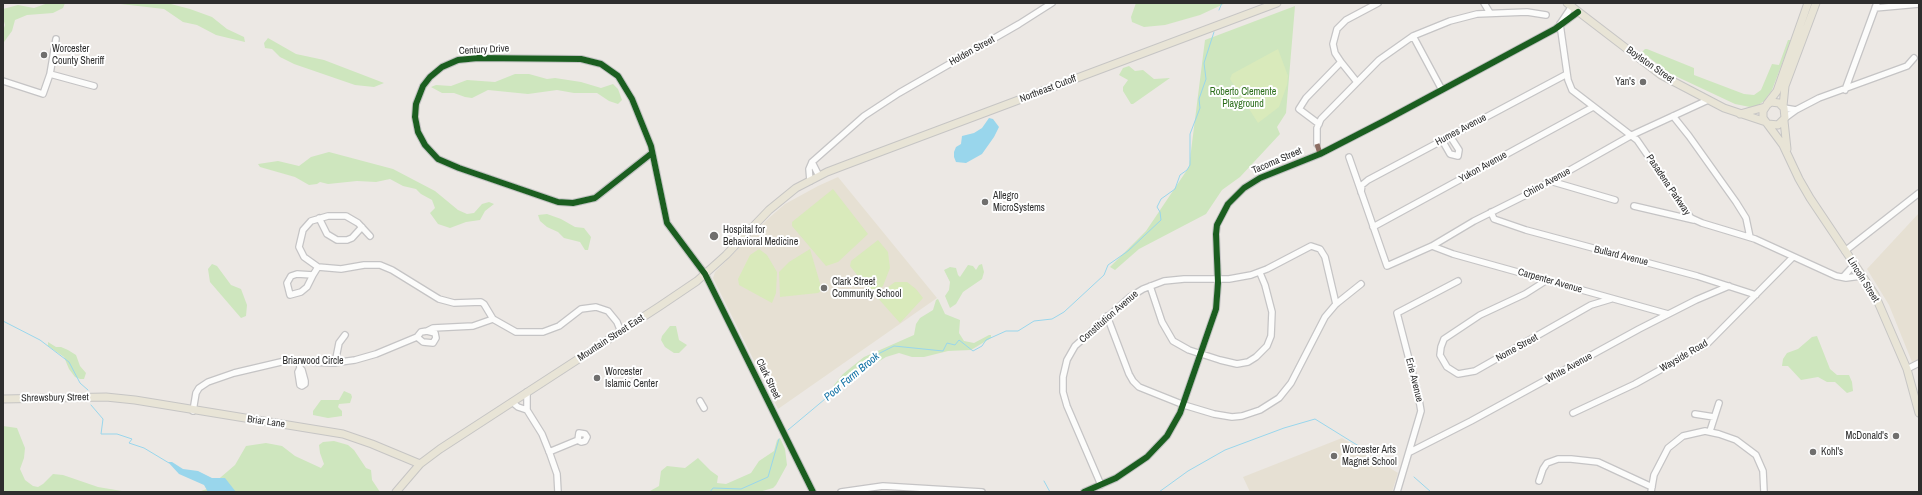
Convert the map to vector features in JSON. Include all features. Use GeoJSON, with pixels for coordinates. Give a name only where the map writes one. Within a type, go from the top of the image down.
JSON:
{"type":"FeatureCollection","features":[{"type":"Feature","properties":{"kind":"main road","name":"Northeast Cutoff"},"geometry":{"type":"LineString","coordinates":[[819,176],[1277,3]]}},
{"type":"Feature","properties":{"kind":"main road"},"geometry":{"type":"LineString","coordinates":[[1800,38],[1777,91],[1766,106],[1762,116],[1767,123],[1778,125],[1784,119],[1783,107],[1785,86],[1806,19],[1808,3]]}},
{"type":"Feature","properties":{"kind":"main road"},"geometry":{"type":"LineString","coordinates":[[1806,19],[1816,3]]}},
{"type":"Feature","properties":{"kind":"main road","name":"Boylston Street"},"geometry":{"type":"LineString","coordinates":[[1570,5],[1661,75],[1708,100],[1739,114],[1767,123]]}},
{"type":"Feature","properties":{"kind":"main road"},"geometry":{"type":"LineString","coordinates":[[1739,114],[1774,102],[1783,107]]}},
{"type":"Feature","properties":{"kind":"main road","name":"Lincoln Street"},"geometry":{"type":"LineString","coordinates":[[1784,119],[1784,137],[1788,157]]}},
{"type":"Feature","properties":{"kind":"main road","name":"Lincoln Street"},"geometry":{"type":"LineString","coordinates":[[1767,123],[1788,157],[1810,198],[1875,295],[1907,369],[1919,412]]}},
{"type":"Feature","properties":{"kind":"main road","name":"Mountain Street East"},"geometry":{"type":"LineString","coordinates":[[396,492],[420,464],[440,449],[676,296],[705,274],[726,255],[778,202],[819,176]]}},
{"type":"Feature","properties":{"kind":"main road","name":"Briar Lane"},"geometry":{"type":"LineString","coordinates":[[106,398],[135,400],[193,411],[343,434],[372,444],[420,464]]}},
{"type":"Feature","properties":{"kind":"main road","name":"Shrewsbury Street"},"geometry":{"type":"LineString","coordinates":[[3,399],[106,398]]}},
{"type":"Feature","properties":{"kind":"street","name":"Holden Street"},"geometry":{"type":"LineString","coordinates":[[812,162],[864,116],[891,98],[1019,24],[1052,3]]}},
{"type":"Feature","properties":{"kind":"street"},"geometry":{"type":"LineString","coordinates":[[1358,82],[1335,53],[1333,44],[1337,29],[1346,20],[1378,3]]}},
{"type":"Feature","properties":{"kind":"street"},"geometry":{"type":"LineString","coordinates":[[1484,3],[1490,13]]}},
{"type":"Feature","properties":{"kind":"street"},"geometry":{"type":"LineString","coordinates":[[1845,90],[1859,47],[1876,5],[1919,4]]}},
{"type":"Feature","properties":{"kind":"street","name":"Tacoma Street"},"geometry":{"type":"LineString","coordinates":[[1084,492],[1116,478],[1135,467],[1152,453],[1167,436],[1184,405],[1216,309],[1218,278],[1217,224],[1228,204],[1244,188],[1271,172],[1320,154],[1555,29],[1560,24],[1570,5]]}},
{"type":"Feature","properties":{"kind":"street"},"geometry":{"type":"LineString","coordinates":[[1317,144],[1316,133],[1318,124],[1379,60],[1413,36],[1462,17],[1490,13],[1527,12],[1546,15]]}},
{"type":"Feature","properties":{"kind":"street","name":"Tacoma Street"},"geometry":{"type":"LineString","coordinates":[[1560,24],[1568,21],[1578,12]]}},
{"type":"Feature","properties":{"kind":"street","name":"Pasadena Parkway"},"geometry":{"type":"LineString","coordinates":[[1560,24],[1572,90],[1632,135],[1643,147],[1686,212],[1695,220],[1750,237],[1793,257],[1843,277],[1861,276]]}},
{"type":"Feature","properties":{"kind":"street"},"geometry":{"type":"LineString","coordinates":[[1413,36],[1442,90]]}},
{"type":"Feature","properties":{"kind":"street"},"geometry":{"type":"LineString","coordinates":[[3,81],[43,94],[50,74],[56,39]]}},
{"type":"Feature","properties":{"kind":"street","name":"Century Drive"},"geometry":{"type":"LineString","coordinates":[[652,153],[594,198],[573,203],[558,202],[459,168],[438,159],[425,145],[418,132],[415,117],[416,104],[423,86],[430,78],[442,67],[458,60],[478,58],[591,60],[612,70],[626,86],[635,105],[652,153],[667,223],[705,274]]}},
{"type":"Feature","properties":{"kind":"street"},"geometry":{"type":"LineString","coordinates":[[1784,119],[1796,110],[1819,98],[1845,90],[1907,66],[1914,58]]}},
{"type":"Feature","properties":{"kind":"street"},"geometry":{"type":"LineString","coordinates":[[1318,124],[1299,109],[1306,98],[1341,62]]}},
{"type":"Feature","properties":{"kind":"street"},"geometry":{"type":"LineString","coordinates":[[50,74],[94,86]]}},
{"type":"Feature","properties":{"kind":"street","name":"Humes Avenue"},"geometry":{"type":"LineString","coordinates":[[1361,192],[1364,183],[1568,74]]}},
{"type":"Feature","properties":{"kind":"street","name":"Chino Avenue"},"geometry":{"type":"LineString","coordinates":[[1373,227],[1387,266],[1432,246],[1632,135],[1708,100]]}},
{"type":"Feature","properties":{"kind":"street","name":"Yukon Avenue"},"geometry":{"type":"LineString","coordinates":[[1373,227],[1593,107]]}},
{"type":"Feature","properties":{"kind":"street"},"geometry":{"type":"LineString","coordinates":[[1783,107],[1796,110]]}},
{"type":"Feature","properties":{"kind":"street"},"geometry":{"type":"LineString","coordinates":[[1673,116],[1736,202],[1746,218],[1750,237]]}},
{"type":"Feature","properties":{"kind":"street"},"geometry":{"type":"LineString","coordinates":[[1442,140],[1450,154],[1458,156],[1459,150],[1450,136]]}},
{"type":"Feature","properties":{"kind":"street"},"geometry":{"type":"LineString","coordinates":[[1349,157],[1373,227]]}},
{"type":"Feature","properties":{"kind":"street"},"geometry":{"type":"LineString","coordinates":[[812,162],[819,176]]}},
{"type":"Feature","properties":{"kind":"street"},"geometry":{"type":"LineString","coordinates":[[810,181],[809,169],[812,162]]}},
{"type":"Feature","properties":{"kind":"street"},"geometry":{"type":"LineString","coordinates":[[1550,181],[1615,200]]}},
{"type":"Feature","properties":{"kind":"street"},"geometry":{"type":"LineString","coordinates":[[1845,251],[1919,193]]}},
{"type":"Feature","properties":{"kind":"street"},"geometry":{"type":"LineString","coordinates":[[1634,206],[1695,220]]}},
{"type":"Feature","properties":{"kind":"street","name":"Bullard Avenue"},"geometry":{"type":"LineString","coordinates":[[1491,212],[1494,220],[1519,228],[1729,286],[1756,295]]}},
{"type":"Feature","properties":{"kind":"street"},"geometry":{"type":"LineString","coordinates":[[370,236],[362,227],[346,216],[328,216],[311,221],[303,230],[299,246],[304,257],[318,267],[341,269],[364,265],[380,265],[392,270],[438,299],[454,303],[481,302],[484,304],[493,319],[516,332],[544,332],[559,326],[581,309],[596,307],[608,311],[617,322],[621,332]]}},
{"type":"Feature","properties":{"kind":"street"},"geometry":{"type":"LineString","coordinates":[[319,218],[327,234],[337,240],[347,240],[352,238],[362,227]]}},
{"type":"Feature","properties":{"kind":"street","name":"Carpenter Avenue"},"geometry":{"type":"LineString","coordinates":[[1432,246],[1453,254],[1668,314]]}},
{"type":"Feature","properties":{"kind":"street","name":"Constitution Avenue"},"geometry":{"type":"LineString","coordinates":[[1101,485],[1067,406],[1062,384],[1065,364],[1072,351],[1107,316],[1130,297],[1150,286],[1173,280],[1235,278],[1260,273],[1305,248],[1318,247],[1325,257],[1336,304]]}},
{"type":"Feature","properties":{"kind":"street","name":"Wayside Road"},"geometry":{"type":"LineString","coordinates":[[1573,413],[1635,384],[1703,346],[1713,338],[1793,257]]}},
{"type":"Feature","properties":{"kind":"street"},"geometry":{"type":"LineString","coordinates":[[1843,277],[1854,265]]}},
{"type":"Feature","properties":{"kind":"street"},"geometry":{"type":"LineString","coordinates":[[313,275],[298,274],[291,276],[287,283],[290,295],[301,292],[307,287],[318,267]]}},
{"type":"Feature","properties":{"kind":"street"},"geometry":{"type":"LineString","coordinates":[[1150,286],[1162,322],[1169,336],[1184,348],[1237,364],[1251,361],[1267,346],[1272,332],[1272,312],[1265,285],[1260,273]]}},
{"type":"Feature","properties":{"kind":"street","name":"Clark Street"},"geometry":{"type":"LineString","coordinates":[[705,274],[813,492]]}},
{"type":"Feature","properties":{"kind":"street","name":"Nome Street"},"geometry":{"type":"LineString","coordinates":[[1547,280],[1525,294],[1480,315],[1443,341],[1440,355],[1447,368],[1454,373],[1467,374],[1591,305],[1611,299]]}},
{"type":"Feature","properties":{"kind":"street","name":"Erie Avenue"},"geometry":{"type":"LineString","coordinates":[[1397,492],[1420,419],[1421,408],[1397,313],[1458,281]]}},
{"type":"Feature","properties":{"kind":"street"},"geometry":{"type":"LineString","coordinates":[[1107,316],[1133,382],[1143,390],[1184,405],[1214,414],[1232,417],[1260,410],[1274,402],[1291,383],[1322,322],[1336,304],[1361,284]]}},
{"type":"Feature","properties":{"kind":"street","name":"White Avenue"},"geometry":{"type":"LineString","coordinates":[[1410,452],[1471,421],[1668,314],[1729,286]]}},
{"type":"Feature","properties":{"kind":"street"},"geometry":{"type":"LineString","coordinates":[[427,331],[436,327],[473,326],[493,319]]}},
{"type":"Feature","properties":{"kind":"street"},"geometry":{"type":"LineString","coordinates":[[417,337],[425,342],[435,342],[436,333],[427,331]]}},
{"type":"Feature","properties":{"kind":"street","name":"Briarwood Circle"},"geometry":{"type":"LineString","coordinates":[[193,411],[197,391],[208,382],[234,373],[270,363],[299,361],[334,362],[376,354],[417,337],[421,332],[427,331]]}},
{"type":"Feature","properties":{"kind":"street"},"geometry":{"type":"LineString","coordinates":[[334,362],[339,343],[346,335]]}},
{"type":"Feature","properties":{"kind":"street"},"geometry":{"type":"LineString","coordinates":[[299,361],[300,368]]}},
{"type":"Feature","properties":{"kind":"street"},"geometry":{"type":"LineString","coordinates":[[1907,369],[1919,363]]}},
{"type":"Feature","properties":{"kind":"street"},"geometry":{"type":"LineString","coordinates":[[527,392],[527,410],[542,434],[549,452],[557,474],[558,492]]}},
{"type":"Feature","properties":{"kind":"street"},"geometry":{"type":"LineString","coordinates":[[700,401],[704,408]]}},
{"type":"Feature","properties":{"kind":"street"},"geometry":{"type":"LineString","coordinates":[[512,402],[518,407],[527,410]]}},
{"type":"Feature","properties":{"kind":"street"},"geometry":{"type":"LineString","coordinates":[[1710,431],[1719,403]]}},
{"type":"Feature","properties":{"kind":"street"},"geometry":{"type":"LineString","coordinates":[[1695,414],[1714,417]]}},
{"type":"Feature","properties":{"kind":"street"},"geometry":{"type":"LineString","coordinates":[[1539,481],[1543,469],[1547,463],[1571,459],[1598,462],[1652,489],[1658,464],[1671,444],[1693,433],[1710,431],[1736,440],[1756,455],[1763,471],[1764,492]]}},
{"type":"Feature","properties":{"kind":"street"},"geometry":{"type":"LineString","coordinates":[[549,452],[578,440]]}},
{"type":"Feature","properties":{"kind":"street"},"geometry":{"type":"LineString","coordinates":[[841,492],[882,486],[982,492]]}},
{"type":"Feature","properties":{"kind":"shaded area","name":"Clark Street Community School"},"geometry":{"type":"Polygon","coordinates":[[[838,177],[937,298],[778,409],[713,278],[715,272],[785,204],[838,177]]]}},
{"type":"Feature","properties":{"kind":"shaded area"},"geometry":{"type":"Polygon","coordinates":[[[1919,213],[1919,359],[1912,362],[1889,305],[1867,269],[1919,213]]]}},
{"type":"Feature","properties":{"kind":"shaded area","name":"Worcester Arts Magnet School"},"geometry":{"type":"Polygon","coordinates":[[[1342,438],[1398,473],[1392,492],[1250,492],[1243,477],[1342,438]]]}},
{"type":"Feature","properties":{"kind":"green space"},"geometry":{"type":"Polygon","coordinates":[[[48,3],[65,3],[63,8],[53,13],[27,15],[15,20],[12,31],[4,42],[3,48],[3,31],[5,25],[3,9],[18,5],[34,8],[48,3]]]}},
{"type":"Feature","properties":{"kind":"green space"},"geometry":{"type":"Polygon","coordinates":[[[112,3],[167,3],[190,9],[212,17],[227,29],[244,37],[245,42],[216,35],[197,25],[183,22],[164,9],[112,3]]]}},
{"type":"Feature","properties":{"kind":"green space"},"geometry":{"type":"Polygon","coordinates":[[[1136,3],[1226,3],[1200,15],[1165,25],[1144,27],[1132,22],[1131,17],[1136,3]]]}},
{"type":"Feature","properties":{"kind":"green space","name":"Roberto Clemente Playground"},"geometry":{"type":"Polygon","coordinates":[[[1295,6],[1286,113],[1277,127],[1280,134],[1240,177],[1222,190],[1206,214],[1139,249],[1115,270],[1110,267],[1146,231],[1189,167],[1205,40],[1295,6]]]}},
{"type":"Feature","properties":{"kind":"green space"},"geometry":{"type":"Polygon","coordinates":[[[268,38],[296,54],[324,60],[384,83],[374,87],[355,85],[294,64],[280,57],[272,49],[265,48],[264,43],[268,38]]]}},
{"type":"Feature","properties":{"kind":"green space"},"geometry":{"type":"Polygon","coordinates":[[[1788,40],[1791,40],[1772,90],[1764,101],[1757,106],[1750,107],[1735,104],[1669,73],[1642,52],[1647,49],[1694,68],[1694,75],[1744,94],[1754,95],[1761,90],[1772,64],[1779,65],[1788,40]]]}},
{"type":"Feature","properties":{"kind":"green space"},"geometry":{"type":"Polygon","coordinates":[[[1278,49],[1288,76],[1287,85],[1279,107],[1258,123],[1230,79],[1232,74],[1278,49]]]}},
{"type":"Feature","properties":{"kind":"green space"},"geometry":{"type":"Polygon","coordinates":[[[1129,66],[1135,71],[1143,70],[1154,79],[1170,78],[1131,104],[1123,91],[1123,87],[1128,80],[1119,75],[1123,68],[1129,66]]]}},
{"type":"Feature","properties":{"kind":"green space"},"geometry":{"type":"Polygon","coordinates":[[[515,74],[529,74],[547,79],[555,78],[581,82],[601,88],[613,84],[618,89],[622,100],[618,104],[609,101],[597,93],[574,93],[557,90],[528,94],[488,90],[472,98],[454,93],[442,93],[431,87],[436,85],[451,86],[467,80],[495,82],[515,74]]]}},
{"type":"Feature","properties":{"kind":"green space"},"geometry":{"type":"Polygon","coordinates":[[[329,152],[393,169],[435,191],[458,210],[467,214],[474,213],[482,204],[489,202],[494,204],[485,211],[480,220],[466,222],[450,228],[438,224],[430,213],[435,208],[432,200],[421,194],[416,189],[403,186],[390,179],[376,182],[357,181],[328,184],[320,182],[309,185],[295,177],[260,167],[258,164],[278,161],[299,166],[311,157],[329,152]]]}},
{"type":"Feature","properties":{"kind":"green space"},"geometry":{"type":"Polygon","coordinates":[[[833,189],[868,234],[838,262],[826,266],[792,226],[792,222],[833,189]]]}},
{"type":"Feature","properties":{"kind":"green space"},"geometry":{"type":"Polygon","coordinates":[[[547,214],[561,219],[575,227],[584,228],[591,237],[588,250],[585,250],[580,242],[564,238],[558,232],[547,227],[540,221],[538,215],[547,214]]]}},
{"type":"Feature","properties":{"kind":"green space"},"geometry":{"type":"Polygon","coordinates":[[[878,240],[888,252],[890,268],[883,286],[873,295],[850,266],[851,261],[878,240]]]}},
{"type":"Feature","properties":{"kind":"green space"},"geometry":{"type":"Polygon","coordinates":[[[759,249],[767,255],[777,272],[776,293],[772,303],[739,285],[738,279],[750,255],[759,249]]]}},
{"type":"Feature","properties":{"kind":"green space"},"geometry":{"type":"Polygon","coordinates":[[[810,249],[822,290],[818,293],[780,297],[779,272],[789,262],[810,249]]]}},
{"type":"Feature","properties":{"kind":"green space"},"geometry":{"type":"Polygon","coordinates":[[[212,264],[217,266],[231,285],[241,289],[247,305],[246,316],[241,318],[210,282],[208,269],[212,264]]]}},
{"type":"Feature","properties":{"kind":"green space"},"geometry":{"type":"Polygon","coordinates":[[[982,264],[984,272],[982,279],[963,292],[956,304],[950,308],[945,296],[949,290],[950,282],[944,270],[950,267],[956,268],[960,277],[968,265],[973,266],[976,270],[979,265],[982,264]]]}},
{"type":"Feature","properties":{"kind":"green space"},"geometry":{"type":"Polygon","coordinates":[[[895,282],[907,282],[916,289],[923,298],[900,323],[876,296],[895,282]]]}},
{"type":"Feature","properties":{"kind":"green space"},"geometry":{"type":"Polygon","coordinates":[[[938,299],[945,314],[960,320],[959,333],[964,341],[974,343],[989,335],[991,335],[991,338],[971,350],[948,351],[924,357],[912,357],[899,353],[886,357],[833,391],[834,385],[843,374],[864,357],[914,335],[916,324],[920,318],[933,310],[936,300],[938,299]]]}},
{"type":"Feature","properties":{"kind":"green space"},"geometry":{"type":"Polygon","coordinates":[[[670,326],[676,326],[679,340],[687,345],[679,353],[674,353],[665,347],[661,340],[662,336],[670,326]]]}},
{"type":"Feature","properties":{"kind":"green space"},"geometry":{"type":"Polygon","coordinates":[[[1817,336],[1830,369],[1837,375],[1849,375],[1852,382],[1853,391],[1847,393],[1835,382],[1827,382],[1818,377],[1801,380],[1788,366],[1782,366],[1783,359],[1787,353],[1798,349],[1812,337],[1817,336]]]}},
{"type":"Feature","properties":{"kind":"green space"},"geometry":{"type":"Polygon","coordinates":[[[48,342],[76,355],[80,366],[86,373],[84,379],[75,377],[69,369],[64,357],[48,346],[48,342]]]}},
{"type":"Feature","properties":{"kind":"green space"},"geometry":{"type":"Polygon","coordinates":[[[344,391],[351,394],[352,397],[350,403],[339,404],[338,407],[342,411],[342,416],[328,418],[313,415],[313,411],[321,400],[339,400],[344,391]]]}},
{"type":"Feature","properties":{"kind":"green space"},"geometry":{"type":"Polygon","coordinates":[[[3,426],[17,428],[25,448],[24,458],[20,469],[25,480],[33,486],[38,487],[43,484],[53,474],[63,475],[98,487],[128,492],[3,492],[3,426]]]}},
{"type":"Feature","properties":{"kind":"green space"},"geometry":{"type":"Polygon","coordinates":[[[780,438],[785,449],[787,465],[773,488],[759,492],[650,491],[659,486],[661,471],[667,466],[685,468],[698,458],[718,476],[717,483],[726,484],[751,473],[759,461],[774,451],[777,440],[780,438]]]}},
{"type":"Feature","properties":{"kind":"green space"},"geometry":{"type":"Polygon","coordinates":[[[334,441],[348,445],[354,450],[366,468],[371,470],[372,480],[380,492],[198,492],[207,489],[235,465],[246,446],[266,443],[282,446],[295,456],[321,468],[324,464],[319,445],[323,442],[334,441]]]}},
{"type":"Feature","properties":{"kind":"water"},"geometry":{"type":"Polygon","coordinates":[[[989,118],[993,119],[999,127],[982,154],[966,163],[956,162],[954,152],[956,147],[961,144],[962,136],[974,133],[982,128],[989,118]]]}},
{"type":"Feature","properties":{"kind":"water"},"geometry":{"type":"Polygon","coordinates":[[[168,462],[172,462],[183,469],[198,471],[212,478],[225,478],[236,492],[208,492],[204,485],[179,474],[168,462]]]}},
{"type":"Feature","properties":{"kind":"waterway","name":"Poor Farm Brook"},"geometry":{"type":"LineString","coordinates":[[1219,10],[1222,3]]}},
{"type":"Feature","properties":{"kind":"waterway","name":"Poor Farm Brook"},"geometry":{"type":"LineString","coordinates":[[788,430],[880,353],[894,346],[943,351],[947,343],[955,345],[959,340],[973,351],[982,346],[986,340],[1006,331],[1018,331],[1034,321],[1052,319],[1064,312],[1104,275],[1108,265],[1128,251],[1161,220],[1160,212],[1157,207],[1161,199],[1175,189],[1180,175],[1187,170],[1190,165],[1190,134],[1200,108],[1199,99],[1206,79],[1204,63],[1214,32]]}},
{"type":"Feature","properties":{"kind":"waterway","name":"Poor Farm Brook"},"geometry":{"type":"LineString","coordinates":[[3,321],[40,340],[69,362],[80,383],[88,390]]}},
{"type":"Feature","properties":{"kind":"waterway","name":"Poor Farm Brook"},"geometry":{"type":"LineString","coordinates":[[91,405],[103,419],[101,434],[117,434],[132,439],[129,443],[144,448],[169,463]]}},
{"type":"Feature","properties":{"kind":"waterway"},"geometry":{"type":"LineString","coordinates":[[1159,492],[1188,471],[1225,450],[1284,428],[1315,419],[1391,466]]}},
{"type":"Feature","properties":{"kind":"waterway","name":"Poor Farm Brook"},"geometry":{"type":"LineString","coordinates":[[710,492],[713,488],[741,489],[768,477],[779,439]]}},
{"type":"Feature","properties":{"kind":"waterway"},"geometry":{"type":"LineString","coordinates":[[1414,477],[1431,492]]}},
{"type":"Feature","properties":{"kind":"waterway"},"geometry":{"type":"LineString","coordinates":[[1044,481],[1050,492]]}},
{"type":"Feature","properties":{"kind":"marked path"},"geometry":{"type":"LineString","coordinates":[[1317,144],[1320,154]]}},
{"type":"Feature","properties":{"kind":"cycle path"},"geometry":{"type":"LineString","coordinates":[[1084,492],[1116,478],[1147,457],[1167,436],[1180,413],[1216,309],[1218,283],[1217,225],[1228,204],[1244,188],[1260,178],[1320,154],[1386,120],[1555,29],[1578,12]]}},
{"type":"Feature","properties":{"kind":"cycle path"},"geometry":{"type":"LineString","coordinates":[[652,153],[595,198],[573,203],[558,202],[459,168],[438,159],[425,145],[418,132],[415,117],[416,104],[423,86],[430,77],[442,67],[458,60],[478,58],[581,59],[601,64],[618,76],[632,99],[651,146],[667,223],[705,274],[813,492]]}},
{"type":"Feature","properties":{"kind":"place","name":"Worcester County Sheriff"},"geometry":{"type":"Point","coordinates":[44,55]}},
{"type":"Feature","properties":{"kind":"place","name":"Yan's"},"geometry":{"type":"Point","coordinates":[1643,82]}},
{"type":"Feature","properties":{"kind":"place","name":"Allegro MicroSystems"},"geometry":{"type":"Point","coordinates":[985,202]}},
{"type":"Feature","properties":{"kind":"place","name":"Hospital for Behavioral Medicine"},"geometry":{"type":"Point","coordinates":[714,236]}},
{"type":"Feature","properties":{"kind":"place","name":"Clark Street Community School"},"geometry":{"type":"Point","coordinates":[824,288]}},
{"type":"Feature","properties":{"kind":"place","name":"Worcester Islamic Center"},"geometry":{"type":"Point","coordinates":[597,378]}},
{"type":"Feature","properties":{"kind":"place","name":"McDonald's"},"geometry":{"type":"Point","coordinates":[1896,436]}},
{"type":"Feature","properties":{"kind":"place","name":"Kohl's"},"geometry":{"type":"Point","coordinates":[1813,452]}},
{"type":"Feature","properties":{"kind":"place","name":"Worcester Arts Magnet School"},"geometry":{"type":"Point","coordinates":[1334,456]}}]}
